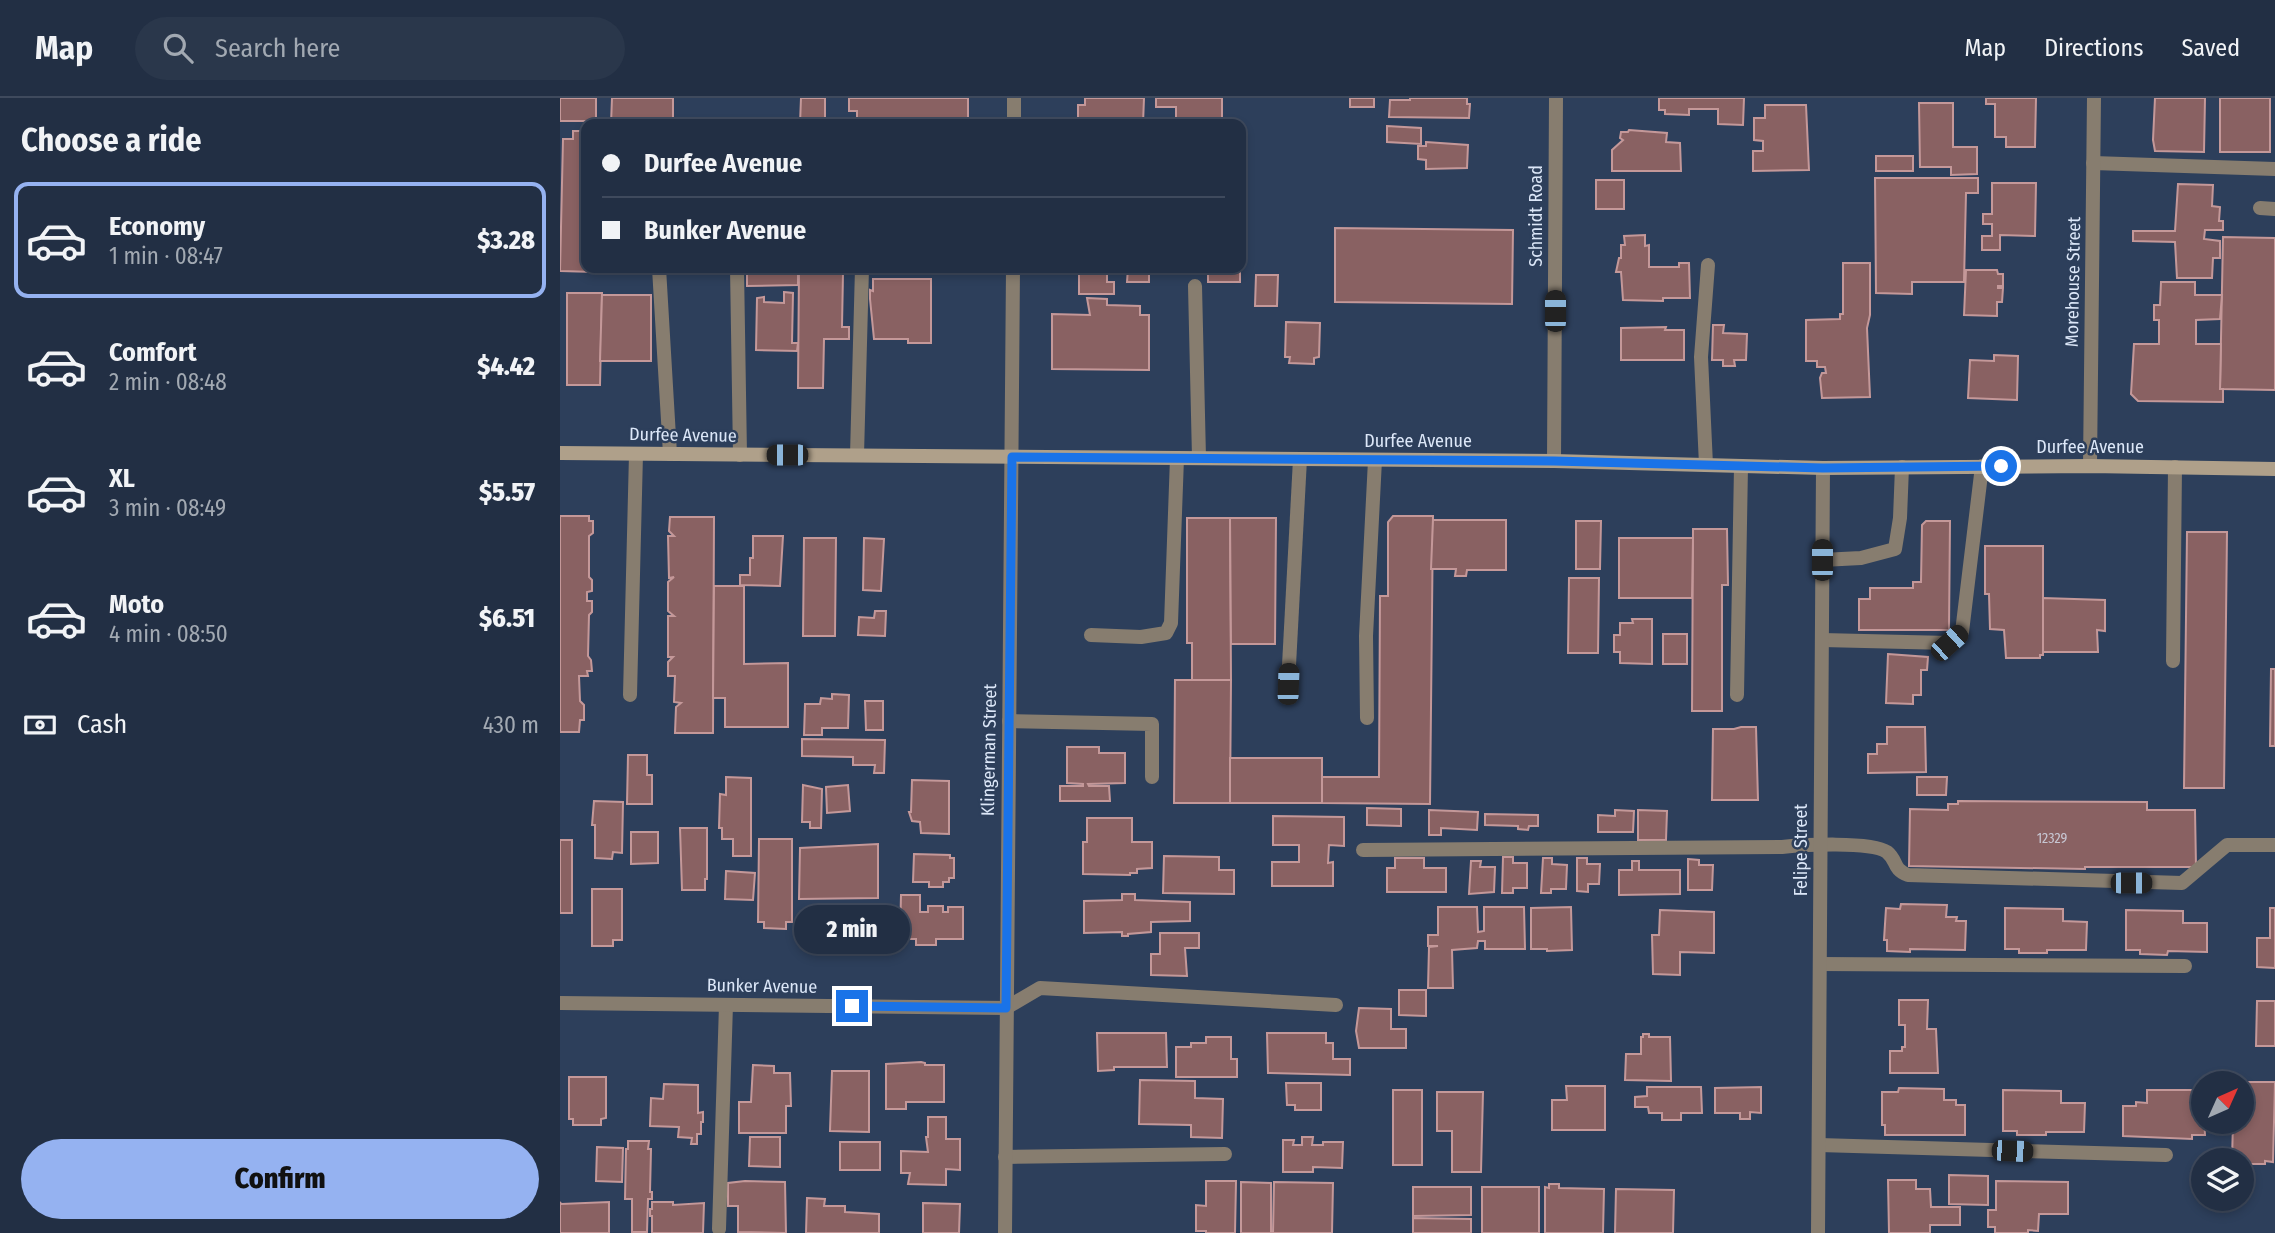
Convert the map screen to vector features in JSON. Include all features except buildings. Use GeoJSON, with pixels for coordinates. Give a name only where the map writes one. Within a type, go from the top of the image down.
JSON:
{"type":"FeatureCollection","features":[{"type":"Feature","properties":{"kind":"main road","name":"Durfee Avenue"},"geometry":{"type":"LineString","coordinates":[[560,453],[1554,461],[1823,468],[2090,466],[2275,469]]}},
{"type":"Feature","properties":{"kind":"street"},"geometry":{"type":"LineString","coordinates":[[1014,98],[1014,119]]}},
{"type":"Feature","properties":{"kind":"street","name":"Schmidt Road"},"geometry":{"type":"LineString","coordinates":[[1554,461],[1556,98]]}},
{"type":"Feature","properties":{"kind":"street","name":"Morehouse Street"},"geometry":{"type":"LineString","coordinates":[[2090,466],[2094,98]]}},
{"type":"Feature","properties":{"kind":"street"},"geometry":{"type":"LineString","coordinates":[[2093,163],[2275,169]]}},
{"type":"Feature","properties":{"kind":"street"},"geometry":{"type":"LineString","coordinates":[[2260,208],[2275,209]]}},
{"type":"Feature","properties":{"kind":"street"},"geometry":{"type":"LineString","coordinates":[[1706,465],[1701,357],[1708,265]]}},
{"type":"Feature","properties":{"kind":"street"},"geometry":{"type":"LineString","coordinates":[[659,273],[670,454]]}},
{"type":"Feature","properties":{"kind":"street"},"geometry":{"type":"LineString","coordinates":[[737,273],[740,455]]}},
{"type":"Feature","properties":{"kind":"street"},"geometry":{"type":"LineString","coordinates":[[857,455],[862,273]]}},
{"type":"Feature","properties":{"kind":"street","name":"Klingerman Street"},"geometry":{"type":"LineString","coordinates":[[1004,1233],[1013,273]]}},
{"type":"Feature","properties":{"kind":"street"},"geometry":{"type":"LineString","coordinates":[[1195,286],[1199,458]]}},
{"type":"Feature","properties":{"kind":"street"},"geometry":{"type":"LineString","coordinates":[[630,695],[636,454]]}},
{"type":"Feature","properties":{"kind":"street"},"geometry":{"type":"LineString","coordinates":[[1091,635],[1142,637],[1166,633],[1171,623],[1177,458]]}},
{"type":"Feature","properties":{"kind":"street"},"geometry":{"type":"LineString","coordinates":[[1288,684],[1300,459]]}},
{"type":"Feature","properties":{"kind":"street"},"geometry":{"type":"LineString","coordinates":[[1367,718],[1366,636],[1375,460]]}},
{"type":"Feature","properties":{"kind":"street"},"geometry":{"type":"LineString","coordinates":[[1737,695],[1741,466]]}},
{"type":"Feature","properties":{"kind":"street"},"geometry":{"type":"LineString","coordinates":[[1822,640],[1949,643],[1962,632],[1982,466]]}},
{"type":"Feature","properties":{"kind":"street"},"geometry":{"type":"LineString","coordinates":[[1822,560],[1861,558],[1895,549],[1900,518],[1902,467]]}},
{"type":"Feature","properties":{"kind":"street"},"geometry":{"type":"LineString","coordinates":[[2174,661],[2175,467]]}},
{"type":"Feature","properties":{"kind":"street","name":"Felipe Street"},"geometry":{"type":"LineString","coordinates":[[1818,1233],[1823,468]]}},
{"type":"Feature","properties":{"kind":"street"},"geometry":{"type":"LineString","coordinates":[[1009,720],[1152,724],[1152,777]]}},
{"type":"Feature","properties":{"kind":"street"},"geometry":{"type":"LineString","coordinates":[[1363,850],[1782,847],[1821,844],[1880,849],[1890,856],[1897,870],[1908,875],[2182,883],[2227,845],[2275,845]]}},
{"type":"Feature","properties":{"kind":"street"},"geometry":{"type":"LineString","coordinates":[[1820,964],[2185,966]]}},
{"type":"Feature","properties":{"kind":"street"},"geometry":{"type":"LineString","coordinates":[[1006,1008],[1040,988],[1336,1006]]}},
{"type":"Feature","properties":{"kind":"street","name":"Bunker Avenue"},"geometry":{"type":"LineString","coordinates":[[560,1003],[1006,1008]]}},
{"type":"Feature","properties":{"kind":"street"},"geometry":{"type":"LineString","coordinates":[[719,1229],[726,1005]]}},
{"type":"Feature","properties":{"kind":"street"},"geometry":{"type":"LineString","coordinates":[[1819,1145],[2166,1155]]}},
{"type":"Feature","properties":{"kind":"street"},"geometry":{"type":"LineString","coordinates":[[1005,1157],[1225,1154]]}},
{"type":"Feature","properties":{"kind":"route"},"geometry":{"type":"LineString","coordinates":[[852,1006],[1006,1008],[1012,457],[1554,461],[1823,468],[2001,466]]}}]}
